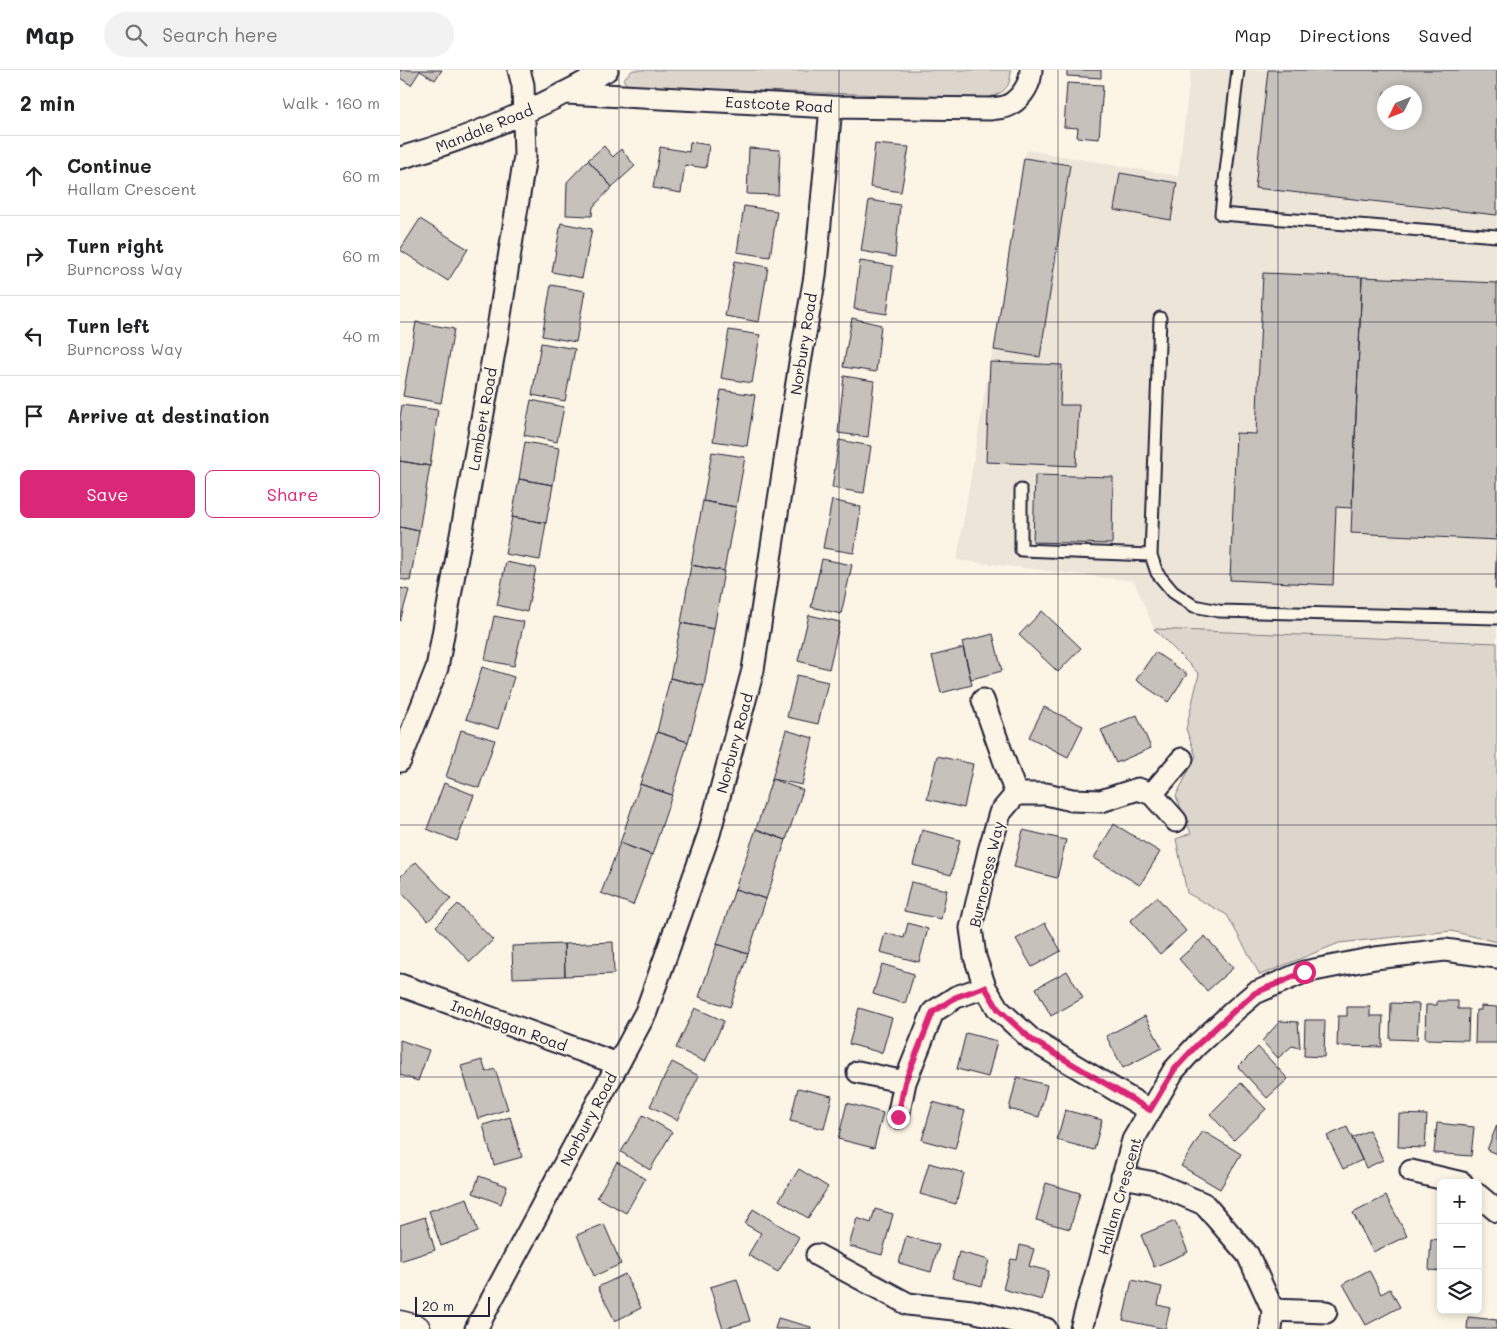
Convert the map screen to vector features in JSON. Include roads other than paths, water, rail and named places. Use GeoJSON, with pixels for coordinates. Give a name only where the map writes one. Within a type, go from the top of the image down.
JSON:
{"type":"FeatureCollection","features":[{"type":"Feature","properties":{"kind":"street","name":"Lambert Road"},"geometry":{"type":"LineString","coordinates":[[400,761],[437,668],[496,342],[525,156],[523,85],[519,70]]}},
{"type":"Feature","properties":{"kind":"street","name":"Mandale Road"},"geometry":{"type":"LineString","coordinates":[[400,158],[440,147],[524,112],[566,93],[607,70]]}},
{"type":"Feature","properties":{"kind":"street","name":"Eastcote Road"},"geometry":{"type":"LineString","coordinates":[[566,93],[831,107],[991,109],[1011,105],[1022,94],[1031,79],[1031,70]]}},
{"type":"Feature","properties":{"kind":"street","name":"Norbury Road"},"geometry":{"type":"LineString","coordinates":[[476,1329],[646,1012],[709,834],[753,670],[815,276],[831,107]]}},
{"type":"Feature","properties":{"kind":"street"},"geometry":{"type":"LineString","coordinates":[[983,700],[1016,794],[1046,794],[1072,800],[1101,801],[1138,790],[1152,794],[1176,821]]}},
{"type":"Feature","properties":{"kind":"street"},"geometry":{"type":"LineString","coordinates":[[1152,794],[1182,758]]}},
{"type":"Feature","properties":{"kind":"street","name":"Burncross Way"},"geometry":{"type":"LineString","coordinates":[[1016,794],[1000,813],[971,928],[975,957],[985,987],[998,1009],[1032,1040],[1150,1110]]}},
{"type":"Feature","properties":{"kind":"street","name":"Hallam Crescent"},"geometry":{"type":"LineString","coordinates":[[1081,1329],[1133,1140],[1174,1070],[1209,1034],[1255,993],[1304,972],[1374,958],[1445,950],[1497,957]]}},
{"type":"Feature","properties":{"kind":"street","name":"Inchlaggan Road"},"geometry":{"type":"LineString","coordinates":[[400,985],[618,1064]]}},
{"type":"Feature","properties":{"kind":"street"},"geometry":{"type":"LineString","coordinates":[[898,1117],[905,1082],[933,1012],[956,997],[985,987]]}},
{"type":"Feature","properties":{"kind":"street"},"geometry":{"type":"LineString","coordinates":[[858,1072],[905,1082]]}},
{"type":"Feature","properties":{"kind":"street"},"geometry":{"type":"LineString","coordinates":[[1411,1171],[1445,1179]]}},
{"type":"Feature","properties":{"kind":"street"},"geometry":{"type":"LineString","coordinates":[[1122,1177],[1155,1183],[1204,1204],[1248,1255],[1272,1320],[1326,1312]]}},
{"type":"Feature","properties":{"kind":"street"},"geometry":{"type":"LineString","coordinates":[[1482,1197],[1497,1210]]}},
{"type":"Feature","properties":{"kind":"street"},"geometry":{"type":"LineString","coordinates":[[817,1255],[908,1304],[972,1311],[1046,1329]]}},
{"type":"Feature","properties":{"kind":"street"},"geometry":{"type":"LineString","coordinates":[[400,1325],[416,1329]]}},
{"type":"Feature","properties":{"kind":"lane"},"geometry":{"type":"LineString","coordinates":[[1238,70],[1221,214],[1497,236]]}},
{"type":"Feature","properties":{"kind":"lane"},"geometry":{"type":"LineString","coordinates":[[1160,318],[1151,555],[1157,573],[1173,592],[1194,606],[1219,611],[1497,618]]}},
{"type":"Feature","properties":{"kind":"lane"},"geometry":{"type":"LineString","coordinates":[[1021,490],[1021,550],[1151,555]]}}]}
